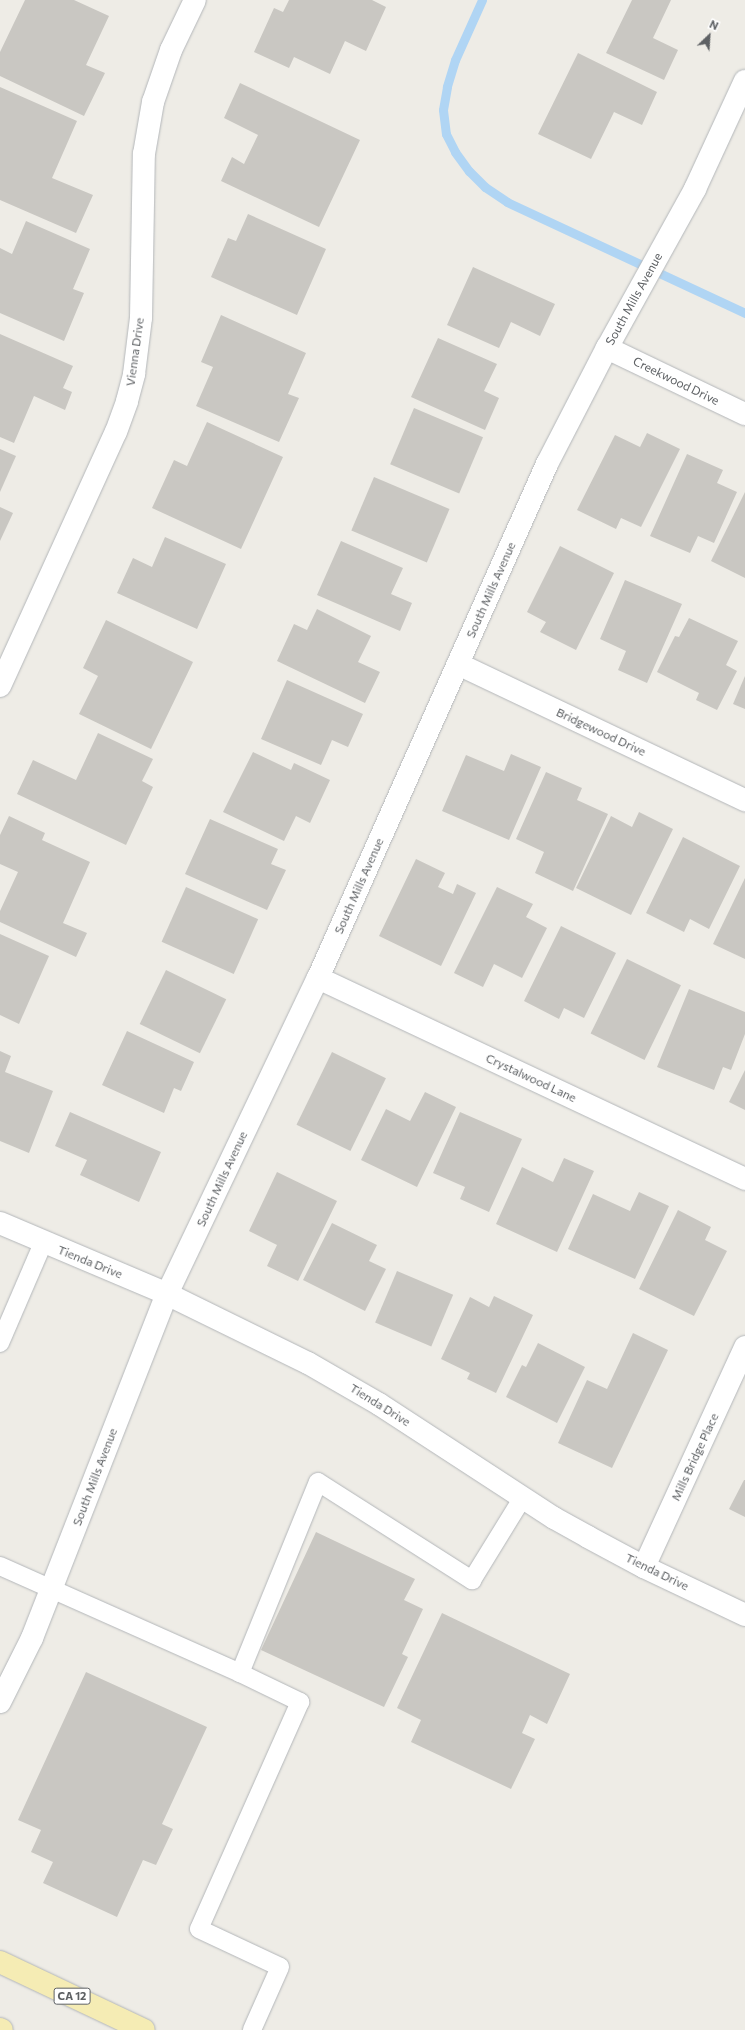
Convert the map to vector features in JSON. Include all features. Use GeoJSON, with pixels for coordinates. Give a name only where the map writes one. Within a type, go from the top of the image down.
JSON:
{"type":"FeatureCollection","features":[{"type":"Feature","properties":{"kind":"main road","name":"CA 12"},"geometry":{"type":"LineString","coordinates":[[0,1962],[144,2030]]}},
{"type":"Feature","properties":{"kind":"street","name":"Vienna Drive"},"geometry":{"type":"LineString","coordinates":[[0,686],[116,432],[127,402],[135,368],[141,318],[144,154],[153,102],[171,50],[195,0]]}},
{"type":"Feature","properties":{"kind":"street","name":"South Mills Avenue"},"geometry":{"type":"LineString","coordinates":[[0,1702],[32,1638],[167,1294],[318,978],[547,464],[606,348],[695,189],[745,81]]}},
{"type":"Feature","properties":{"kind":"street","name":"Creekwood Drive"},"geometry":{"type":"LineString","coordinates":[[606,348],[745,414]]}},
{"type":"Feature","properties":{"kind":"street","name":"Bridgewood Drive"},"geometry":{"type":"LineString","coordinates":[[458,664],[745,800]]}},
{"type":"Feature","properties":{"kind":"street","name":"Crystalwood Lane"},"geometry":{"type":"LineString","coordinates":[[318,978],[745,1179]]}},
{"type":"Feature","properties":{"kind":"street","name":"Tienda Drive"},"geometry":{"type":"LineString","coordinates":[[0,1223],[43,1243],[167,1294],[271,1344],[345,1383],[588,1537],[644,1567],[745,1615]]}},
{"type":"Feature","properties":{"kind":"street","name":"Mills Bridge Place"},"geometry":{"type":"LineString","coordinates":[[644,1567],[745,1347]]}},
{"type":"Feature","properties":{"kind":"lane"},"geometry":{"type":"LineString","coordinates":[[0,1343],[43,1243]]}},
{"type":"Feature","properties":{"kind":"lane"},"geometry":{"type":"LineString","coordinates":[[240,1673],[318,1482],[472,1580],[523,1497]]}},
{"type":"Feature","properties":{"kind":"lane"},"geometry":{"type":"LineString","coordinates":[[0,1566],[240,1673],[300,1702],[199,1929],[280,1967],[252,2030]]}},
{"type":"Feature","properties":{"kind":"building"},"geometry":{"type":"Polygon","coordinates":[[[25,0],[74,0],[109,16],[86,65],[105,73],[84,116],[0,76],[0,52],[25,0]]]}},
{"type":"Feature","properties":{"kind":"building"},"geometry":{"type":"Polygon","coordinates":[[[289,0],[372,0],[386,7],[366,51],[345,41],[330,74],[294,57],[289,68],[254,52],[274,8],[283,12],[289,0]]]}},
{"type":"Feature","properties":{"kind":"building"},"geometry":{"type":"Polygon","coordinates":[[[632,0],[671,0],[653,38],[678,50],[664,80],[606,53],[632,0]]]}},
{"type":"Feature","properties":{"kind":"building"},"geometry":{"type":"Polygon","coordinates":[[[578,53],[657,92],[642,125],[614,112],[591,159],[538,134],[578,53]]]}},
{"type":"Feature","properties":{"kind":"building"},"geometry":{"type":"Polygon","coordinates":[[[240,83],[360,140],[319,227],[221,181],[232,157],[244,164],[258,135],[224,118],[240,83]]]}},
{"type":"Feature","properties":{"kind":"building"},"geometry":{"type":"Polygon","coordinates":[[[0,87],[77,121],[52,178],[93,195],[76,233],[0,200],[0,87]]]}},
{"type":"Feature","properties":{"kind":"building"},"geometry":{"type":"Polygon","coordinates":[[[248,214],[326,249],[297,315],[211,277],[228,238],[236,241],[248,214]]]}},
{"type":"Feature","properties":{"kind":"building"},"geometry":{"type":"Polygon","coordinates":[[[26,221],[90,249],[73,289],[84,293],[64,341],[0,313],[0,248],[12,254],[26,221]]]}},
{"type":"Feature","properties":{"kind":"building"},"geometry":{"type":"Polygon","coordinates":[[[473,267],[555,304],[540,336],[511,322],[499,348],[447,325],[473,267]]]}},
{"type":"Feature","properties":{"kind":"building"},"geometry":{"type":"Polygon","coordinates":[[[221,315],[306,353],[288,394],[299,398],[279,442],[196,406],[213,367],[201,362],[221,315]]]}},
{"type":"Feature","properties":{"kind":"building"},"geometry":{"type":"Polygon","coordinates":[[[0,334],[73,366],[63,388],[72,392],[65,410],[34,396],[14,443],[0,437],[0,334]]]}},
{"type":"Feature","properties":{"kind":"building"},"geometry":{"type":"Polygon","coordinates":[[[438,338],[497,364],[484,391],[499,398],[485,430],[411,397],[438,338]]]}},
{"type":"Feature","properties":{"kind":"building"},"geometry":{"type":"Polygon","coordinates":[[[414,408],[483,437],[459,493],[390,464],[414,408]]]}},
{"type":"Feature","properties":{"kind":"building"},"geometry":{"type":"Polygon","coordinates":[[[207,422],[283,457],[241,549],[152,508],[174,460],[187,466],[207,422]]]}},
{"type":"Feature","properties":{"kind":"building"},"geometry":{"type":"Polygon","coordinates":[[[647,433],[680,449],[641,527],[621,518],[616,529],[577,510],[615,435],[640,447],[647,433]]]}},
{"type":"Feature","properties":{"kind":"building"},"geometry":{"type":"Polygon","coordinates":[[[0,449],[16,456],[0,492],[0,449]]]}},
{"type":"Feature","properties":{"kind":"building"},"geometry":{"type":"Polygon","coordinates":[[[687,454],[723,470],[717,483],[737,492],[714,543],[698,536],[690,553],[650,536],[687,454]]]}},
{"type":"Feature","properties":{"kind":"building"},"geometry":{"type":"Polygon","coordinates":[[[374,477],[449,509],[427,562],[351,530],[374,477]]]}},
{"type":"Feature","properties":{"kind":"building"},"geometry":{"type":"Polygon","coordinates":[[[745,492],[745,578],[711,561],[745,492]]]}},
{"type":"Feature","properties":{"kind":"building"},"geometry":{"type":"Polygon","coordinates":[[[0,507],[13,513],[0,541],[0,507]]]}},
{"type":"Feature","properties":{"kind":"building"},"geometry":{"type":"Polygon","coordinates":[[[165,537],[226,564],[197,629],[117,593],[133,558],[152,567],[165,537]]]}},
{"type":"Feature","properties":{"kind":"building"},"geometry":{"type":"Polygon","coordinates":[[[341,541],[403,568],[391,594],[412,603],[400,631],[317,595],[341,541]]]}},
{"type":"Feature","properties":{"kind":"building"},"geometry":{"type":"Polygon","coordinates":[[[560,546],[614,573],[576,650],[540,632],[546,622],[527,612],[560,546]]]}},
{"type":"Feature","properties":{"kind":"building"},"geometry":{"type":"Polygon","coordinates":[[[625,580],[682,604],[647,683],[618,670],[626,651],[600,639],[625,580]]]}},
{"type":"Feature","properties":{"kind":"building"},"geometry":{"type":"Polygon","coordinates":[[[317,609],[371,636],[358,662],[380,672],[365,703],[277,661],[294,624],[307,630],[317,609]]]}},
{"type":"Feature","properties":{"kind":"building"},"geometry":{"type":"Polygon","coordinates":[[[689,618],[738,641],[726,665],[737,671],[717,710],[696,700],[699,693],[657,672],[675,636],[679,637],[689,618]]]}},
{"type":"Feature","properties":{"kind":"building"},"geometry":{"type":"Polygon","coordinates":[[[106,620],[193,662],[151,749],[79,714],[98,676],[83,668],[106,620]]]}},
{"type":"Feature","properties":{"kind":"building"},"geometry":{"type":"Polygon","coordinates":[[[745,676],[745,709],[733,704],[745,676]]]}},
{"type":"Feature","properties":{"kind":"building"},"geometry":{"type":"Polygon","coordinates":[[[287,680],[363,714],[348,747],[332,740],[321,765],[261,739],[287,680]]]}},
{"type":"Feature","properties":{"kind":"building"},"geometry":{"type":"Polygon","coordinates":[[[98,733],[153,759],[142,781],[153,787],[126,845],[17,794],[33,760],[76,780],[98,733]]]}},
{"type":"Feature","properties":{"kind":"building"},"geometry":{"type":"Polygon","coordinates":[[[253,752],[291,770],[294,763],[330,780],[310,823],[296,816],[284,841],[223,812],[253,752]]]}},
{"type":"Feature","properties":{"kind":"building"},"geometry":{"type":"Polygon","coordinates":[[[511,754],[541,767],[509,840],[442,811],[466,755],[504,771],[511,754]]]}},
{"type":"Feature","properties":{"kind":"building"},"geometry":{"type":"Polygon","coordinates":[[[546,772],[582,788],[577,800],[608,814],[573,891],[535,873],[544,852],[516,839],[546,772]]]}},
{"type":"Feature","properties":{"kind":"building"},"geometry":{"type":"Polygon","coordinates":[[[639,812],[673,829],[631,915],[576,888],[611,816],[632,827],[639,812]]]}},
{"type":"Feature","properties":{"kind":"building"},"geometry":{"type":"Polygon","coordinates":[[[9,816],[45,833],[42,840],[90,862],[63,923],[87,933],[76,957],[0,922],[0,911],[18,872],[0,864],[0,835],[9,816]]]}},
{"type":"Feature","properties":{"kind":"building"},"geometry":{"type":"Polygon","coordinates":[[[210,819],[278,849],[271,864],[286,870],[267,910],[185,874],[210,819]]]}},
{"type":"Feature","properties":{"kind":"building"},"geometry":{"type":"Polygon","coordinates":[[[683,837],[740,866],[709,929],[690,919],[684,932],[646,913],[683,837]]]}},
{"type":"Feature","properties":{"kind":"building"},"geometry":{"type":"Polygon","coordinates":[[[416,859],[445,873],[438,887],[453,894],[457,884],[476,893],[441,966],[379,936],[416,859]]]}},
{"type":"Feature","properties":{"kind":"building"},"geometry":{"type":"Polygon","coordinates":[[[745,878],[745,959],[713,944],[745,878]]]}},
{"type":"Feature","properties":{"kind":"building"},"geometry":{"type":"Polygon","coordinates":[[[186,887],[258,919],[234,974],[162,942],[186,887]]]}},
{"type":"Feature","properties":{"kind":"building"},"geometry":{"type":"Polygon","coordinates":[[[497,887],[533,904],[526,917],[547,928],[522,978],[494,964],[483,987],[454,973],[497,887]]]}},
{"type":"Feature","properties":{"kind":"building"},"geometry":{"type":"Polygon","coordinates":[[[561,926],[616,953],[584,1018],[564,1008],[559,1019],[524,1001],[561,926]]]}},
{"type":"Feature","properties":{"kind":"building"},"geometry":{"type":"Polygon","coordinates":[[[0,934],[49,956],[19,1024],[0,1015],[0,934]]]}},
{"type":"Feature","properties":{"kind":"building"},"geometry":{"type":"Polygon","coordinates":[[[627,959],[681,985],[645,1060],[591,1034],[627,959]]]}},
{"type":"Feature","properties":{"kind":"building"},"geometry":{"type":"Polygon","coordinates":[[[166,970],[226,999],[200,1053],[140,1024],[166,970]]]}},
{"type":"Feature","properties":{"kind":"building"},"geometry":{"type":"Polygon","coordinates":[[[689,989],[745,1012],[745,1034],[731,1070],[723,1067],[714,1090],[657,1067],[689,989]]]}},
{"type":"Feature","properties":{"kind":"building"},"geometry":{"type":"Polygon","coordinates":[[[127,1031],[194,1062],[181,1091],[174,1088],[164,1113],[102,1085],[127,1031]]]}},
{"type":"Feature","properties":{"kind":"building"},"geometry":{"type":"Polygon","coordinates":[[[0,1051],[11,1056],[5,1072],[53,1091],[29,1153],[0,1141],[0,1051]]]}},
{"type":"Feature","properties":{"kind":"building"},"geometry":{"type":"Polygon","coordinates":[[[332,1052],[386,1078],[350,1151],[296,1125],[332,1052]]]}},
{"type":"Feature","properties":{"kind":"building"},"geometry":{"type":"Polygon","coordinates":[[[745,1070],[745,1110],[729,1102],[745,1070]]]}},
{"type":"Feature","properties":{"kind":"building"},"geometry":{"type":"Polygon","coordinates":[[[425,1092],[456,1107],[417,1187],[361,1160],[386,1109],[410,1121],[425,1092]]]}},
{"type":"Feature","properties":{"kind":"building"},"geometry":{"type":"Polygon","coordinates":[[[70,1112],[161,1152],[139,1202],[80,1175],[87,1160],[55,1146],[70,1112]]]}},
{"type":"Feature","properties":{"kind":"building"},"geometry":{"type":"Polygon","coordinates":[[[460,1112],[522,1139],[489,1212],[460,1199],[465,1187],[433,1173],[460,1112]]]}},
{"type":"Feature","properties":{"kind":"building"},"geometry":{"type":"Polygon","coordinates":[[[564,1158],[594,1171],[557,1252],[496,1224],[522,1167],[553,1182],[564,1158]]]}},
{"type":"Feature","properties":{"kind":"building"},"geometry":{"type":"Polygon","coordinates":[[[277,1172],[337,1201],[298,1281],[267,1266],[277,1245],[249,1231],[277,1172]]]}},
{"type":"Feature","properties":{"kind":"building"},"geometry":{"type":"Polygon","coordinates":[[[639,1192],[669,1206],[635,1279],[568,1249],[593,1194],[630,1211],[639,1192]]]}},
{"type":"Feature","properties":{"kind":"building"},"geometry":{"type":"Polygon","coordinates":[[[678,1210],[711,1227],[705,1240],[727,1251],[694,1316],[639,1289],[678,1210]]]}},
{"type":"Feature","properties":{"kind":"building"},"geometry":{"type":"Polygon","coordinates":[[[332,1223],[377,1245],[369,1261],[386,1269],[365,1311],[303,1280],[332,1223]]]}},
{"type":"Feature","properties":{"kind":"building"},"geometry":{"type":"Polygon","coordinates":[[[397,1271],[453,1295],[431,1346],[375,1323],[397,1271]]]}},
{"type":"Feature","properties":{"kind":"building"},"geometry":{"type":"Polygon","coordinates":[[[494,1296],[533,1315],[496,1393],[467,1379],[470,1373],[441,1359],[470,1297],[489,1307],[494,1296]]]}},
{"type":"Feature","properties":{"kind":"building"},"geometry":{"type":"Polygon","coordinates":[[[633,1333],[668,1350],[612,1468],[558,1443],[587,1380],[607,1389],[633,1333]]]}},
{"type":"Feature","properties":{"kind":"building"},"geometry":{"type":"Polygon","coordinates":[[[538,1343],[585,1367],[557,1423],[506,1397],[522,1365],[526,1367],[538,1343]]]}},
{"type":"Feature","properties":{"kind":"building"},"geometry":{"type":"Polygon","coordinates":[[[745,1480],[745,1517],[729,1509],[745,1480]]]}},
{"type":"Feature","properties":{"kind":"building"},"geometry":{"type":"Polygon","coordinates":[[[316,1532],[415,1579],[404,1600],[423,1609],[402,1654],[408,1657],[384,1707],[261,1650],[316,1532]]]}},
{"type":"Feature","properties":{"kind":"building"},"geometry":{"type":"Polygon","coordinates":[[[442,1613],[570,1674],[547,1724],[530,1715],[522,1733],[535,1739],[511,1789],[411,1742],[421,1720],[397,1708],[442,1613]]]}},
{"type":"Feature","properties":{"kind":"building"},"geometry":{"type":"Polygon","coordinates":[[[86,1672],[207,1727],[162,1824],[173,1829],[156,1865],[143,1860],[117,1917],[43,1883],[53,1862],[31,1852],[41,1830],[18,1820],[86,1672]]]}},
{"type":"Feature","properties":{"kind":"waterway"},"geometry":{"type":"LineString","coordinates":[[482,0],[455,60],[447,87],[443,110],[446,134],[455,152],[469,171],[485,187],[507,202],[745,313]]}}]}
